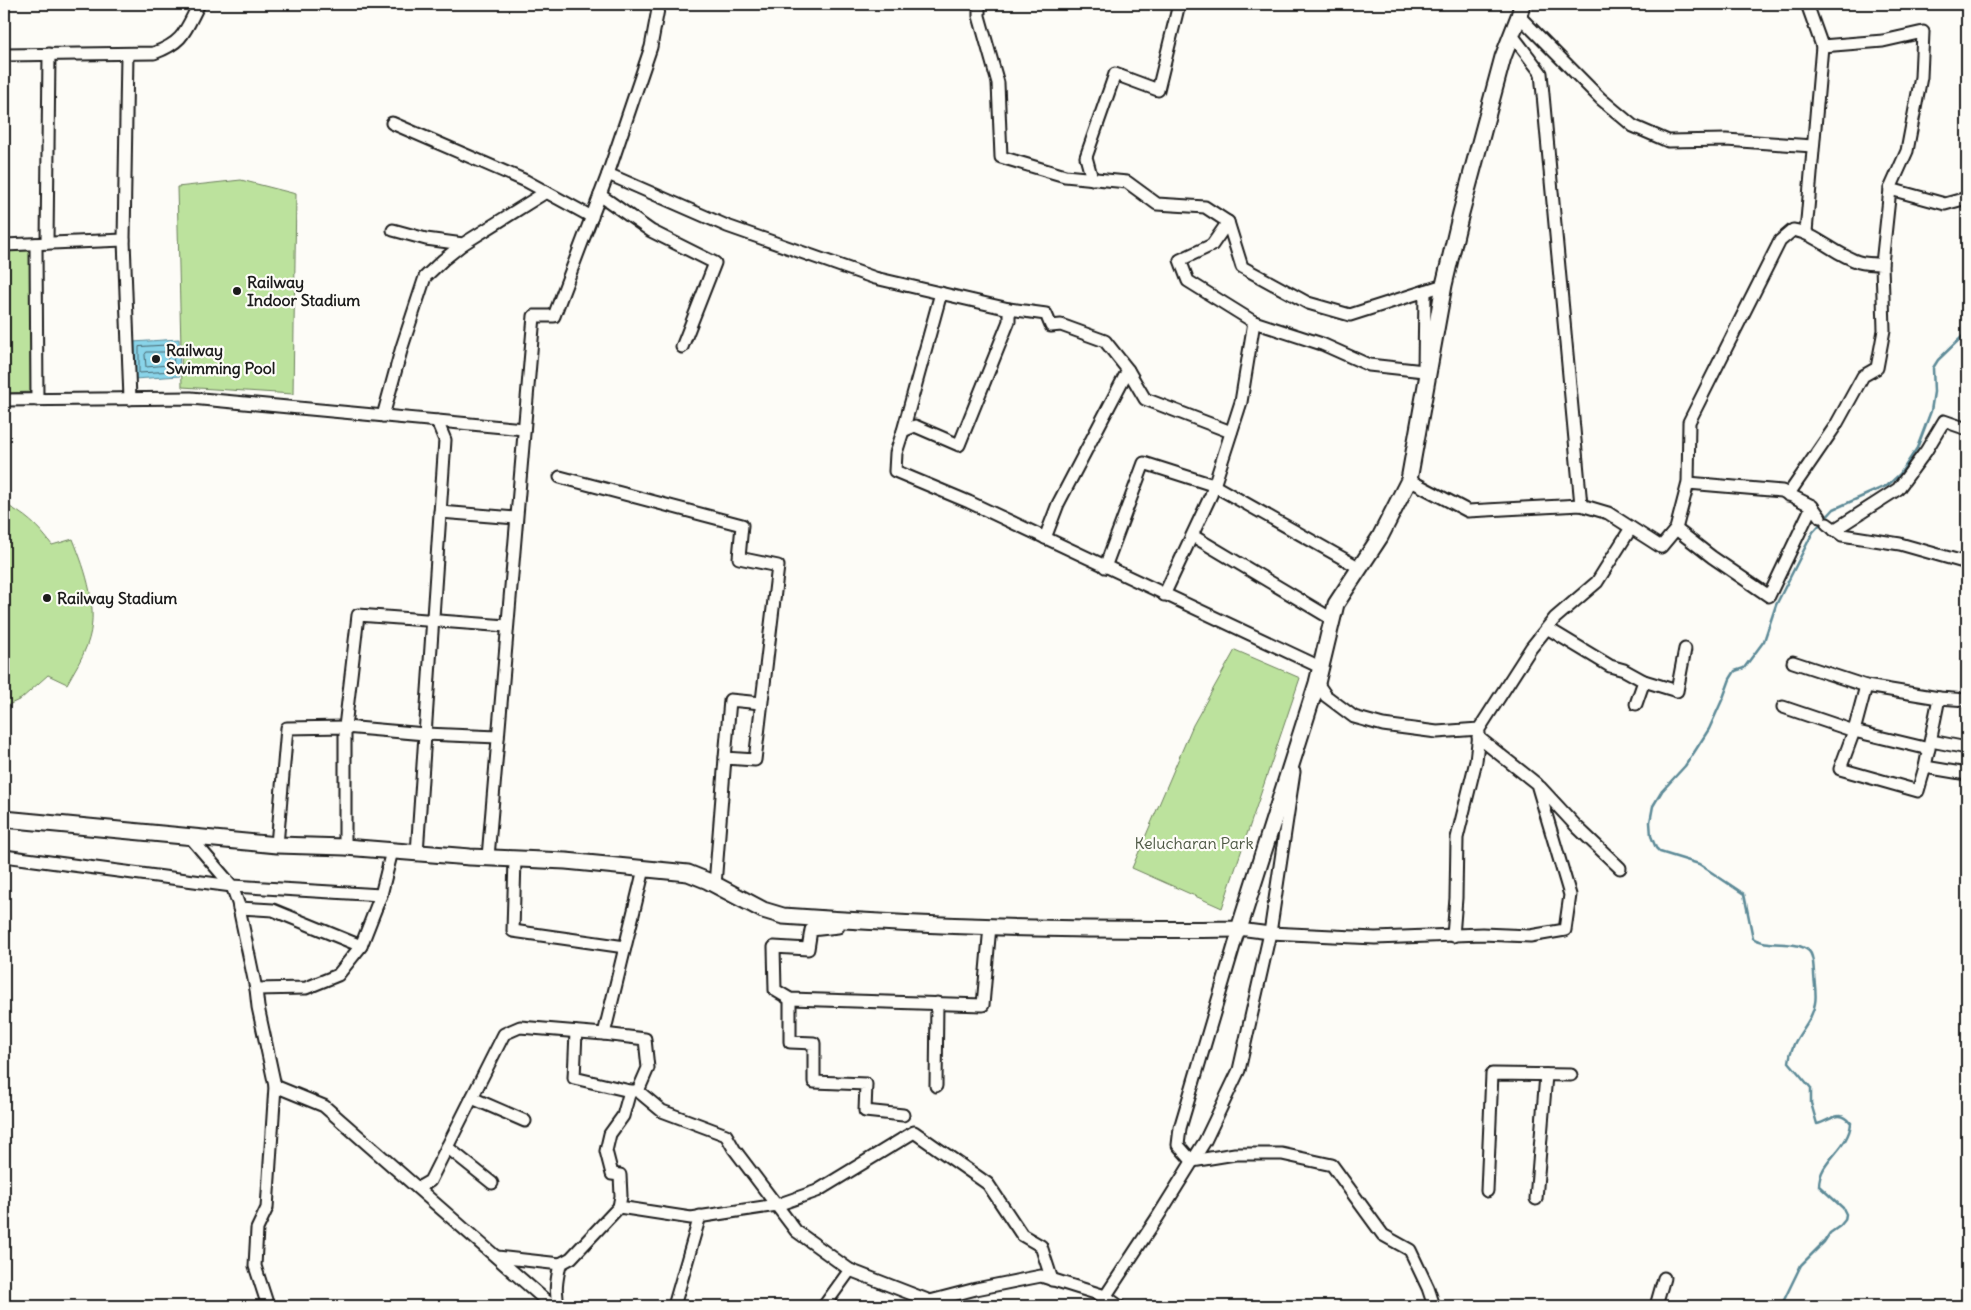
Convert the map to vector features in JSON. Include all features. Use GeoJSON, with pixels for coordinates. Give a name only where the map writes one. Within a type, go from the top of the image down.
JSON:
{"type":"FeatureCollection","features":[{"type":"Feature","properties":{"kind":"street"},"geometry":{"type":"LineString","coordinates":[[4,55],[154,53],[169,48],[182,38],[199,4]]}},
{"type":"Feature","properties":{"kind":"street"},"geometry":{"type":"LineString","coordinates":[[488,857],[534,316],[554,316],[608,174],[651,47],[660,4]]}},
{"type":"Feature","properties":{"kind":"street"},"geometry":{"type":"LineString","coordinates":[[979,4],[979,16],[998,83],[1001,157],[1065,176],[1127,182],[1157,204],[1205,206],[1228,222],[1242,268],[1308,303],[1350,315],[1444,285]]}},
{"type":"Feature","properties":{"kind":"street"},"geometry":{"type":"LineString","coordinates":[[1092,179],[1086,157],[1115,74],[1158,90],[1180,4]]}},
{"type":"Feature","properties":{"kind":"street"},"geometry":{"type":"LineString","coordinates":[[1806,232],[1822,46],[1807,4]]}},
{"type":"Feature","properties":{"kind":"street"},"geometry":{"type":"LineString","coordinates":[[1192,1161],[1178,1145],[1180,1128],[1238,929],[1317,682],[1336,604],[1380,537],[1410,480],[1444,285],[1484,124],[1503,57],[1521,10],[1601,99],[1633,126],[1668,142],[1726,140],[1813,146]]}},
{"type":"Feature","properties":{"kind":"street"},"geometry":{"type":"LineString","coordinates":[[1788,495],[1836,426],[1863,376],[1877,368],[1884,330],[1882,264],[1890,189],[1907,151],[1921,77],[1923,32],[1883,42],[1822,46]]}},
{"type":"Feature","properties":{"kind":"street"},"geometry":{"type":"LineString","coordinates":[[1512,35],[1541,73],[1581,505]]}},
{"type":"Feature","properties":{"kind":"street"},"geometry":{"type":"LineString","coordinates":[[37,400],[49,54]]}},
{"type":"Feature","properties":{"kind":"street"},"geometry":{"type":"LineString","coordinates":[[127,54],[124,240],[130,399]]}},
{"type":"Feature","properties":{"kind":"street"},"geometry":{"type":"LineString","coordinates":[[392,123],[526,181],[592,217]]}},
{"type":"Feature","properties":{"kind":"street"},"geometry":{"type":"LineString","coordinates":[[608,174],[727,226],[875,278],[1009,309],[1046,314],[1051,326],[1061,325],[1105,341],[1128,370],[1145,399],[1231,432]]}},
{"type":"Feature","properties":{"kind":"street"},"geometry":{"type":"LineString","coordinates":[[1890,189],[1945,204],[1967,198]]}},
{"type":"Feature","properties":{"kind":"street"},"geometry":{"type":"LineString","coordinates":[[383,416],[402,347],[425,277],[463,244],[546,192]]}},
{"type":"Feature","properties":{"kind":"street"},"geometry":{"type":"LineString","coordinates":[[600,195],[651,231],[715,263],[682,347]]}},
{"type":"Feature","properties":{"kind":"street"},"geometry":{"type":"LineString","coordinates":[[1228,222],[1212,245],[1180,260],[1188,281],[1254,322],[1322,344],[1369,365],[1424,371],[1425,291]]}},
{"type":"Feature","properties":{"kind":"street"},"geometry":{"type":"LineString","coordinates":[[393,230],[426,239],[463,244]]}},
{"type":"Feature","properties":{"kind":"street"},"geometry":{"type":"LineString","coordinates":[[1410,480],[1468,511],[1581,505],[1608,513],[1661,547],[1676,529],[1688,483],[1689,422],[1780,241],[1793,230],[1806,232],[1831,249],[1859,262],[1882,264]]}},
{"type":"Feature","properties":{"kind":"street"},"geometry":{"type":"LineString","coordinates":[[4,245],[124,240]]}},
{"type":"Feature","properties":{"kind":"street"},"geometry":{"type":"LineString","coordinates":[[941,293],[896,453],[895,471],[969,502],[1320,667]]}},
{"type":"Feature","properties":{"kind":"street"},"geometry":{"type":"LineString","coordinates":[[903,431],[915,426],[959,445],[1009,321],[1009,309]]}},
{"type":"Feature","properties":{"kind":"street"},"geometry":{"type":"LineString","coordinates":[[1164,595],[1211,495],[1241,402],[1254,322]]}},
{"type":"Feature","properties":{"kind":"street"},"geometry":{"type":"LineString","coordinates":[[1045,538],[1058,504],[1128,370]]}},
{"type":"Feature","properties":{"kind":"street"},"geometry":{"type":"LineString","coordinates":[[4,400],[191,398],[524,429]]}},
{"type":"Feature","properties":{"kind":"street"},"geometry":{"type":"LineString","coordinates":[[1827,524],[1898,489],[1926,451],[1944,420],[1967,428]]}},
{"type":"Feature","properties":{"kind":"street"},"geometry":{"type":"LineString","coordinates":[[417,853],[445,440],[437,421]]}},
{"type":"Feature","properties":{"kind":"street"},"geometry":{"type":"LineString","coordinates":[[1105,567],[1144,463],[1213,485],[1360,568]]}},
{"type":"Feature","properties":{"kind":"street"},"geometry":{"type":"LineString","coordinates":[[560,477],[742,525],[739,558],[778,566],[754,760],[724,758]]}},
{"type":"Feature","properties":{"kind":"street"},"geometry":{"type":"LineString","coordinates":[[1688,483],[1782,491],[1812,506],[1827,524],[1842,535],[1900,544],[1967,563]]}},
{"type":"Feature","properties":{"kind":"street"},"geometry":{"type":"LineString","coordinates":[[1676,529],[1712,557],[1769,596],[1812,506]]}},
{"type":"Feature","properties":{"kind":"street"},"geometry":{"type":"LineString","coordinates":[[440,512],[516,518]]}},
{"type":"Feature","properties":{"kind":"street"},"geometry":{"type":"LineString","coordinates":[[1453,936],[1457,838],[1476,761],[1479,733],[1531,648],[1565,609],[1597,582],[1631,528]]}},
{"type":"Feature","properties":{"kind":"street"},"geometry":{"type":"LineString","coordinates":[[1193,536],[1332,619]]}},
{"type":"Feature","properties":{"kind":"street"},"geometry":{"type":"LineString","coordinates":[[345,847],[345,727],[358,615],[507,626]]}},
{"type":"Feature","properties":{"kind":"street"},"geometry":{"type":"LineString","coordinates":[[1547,628],[1610,666],[1624,670],[1644,681],[1677,690],[1685,649]]}},
{"type":"Feature","properties":{"kind":"street"},"geometry":{"type":"LineString","coordinates":[[1793,662],[1866,686],[1939,698],[1967,700]]}},
{"type":"Feature","properties":{"kind":"street"},"geometry":{"type":"LineString","coordinates":[[1636,704],[1644,681]]}},
{"type":"Feature","properties":{"kind":"street"},"geometry":{"type":"LineString","coordinates":[[1317,682],[1326,696],[1354,718],[1383,725],[1438,732],[1479,733],[1537,784],[1577,827],[1620,868]]}},
{"type":"Feature","properties":{"kind":"street"},"geometry":{"type":"LineString","coordinates":[[1866,686],[1854,730],[1840,769],[1918,791],[1930,745],[1939,698]]}},
{"type":"Feature","properties":{"kind":"street"},"geometry":{"type":"LineString","coordinates":[[715,885],[730,700],[761,703]]}},
{"type":"Feature","properties":{"kind":"street"},"geometry":{"type":"LineString","coordinates":[[1782,707],[1854,730],[1930,745],[1967,748]]}},
{"type":"Feature","properties":{"kind":"street"},"geometry":{"type":"LineString","coordinates":[[277,845],[287,728],[345,727],[425,734],[498,737]]}},
{"type":"Feature","properties":{"kind":"street"},"geometry":{"type":"LineString","coordinates":[[1099,1306],[1192,1161],[1221,1109],[1239,1070],[1270,934],[1299,739]]}},
{"type":"Feature","properties":{"kind":"street"},"geometry":{"type":"LineString","coordinates":[[1925,767],[1967,774]]}},
{"type":"Feature","properties":{"kind":"street"},"geometry":{"type":"LineString","coordinates":[[4,819],[277,845],[345,847],[566,861],[688,873],[763,910],[782,916],[990,926],[1126,930],[1238,929],[1270,934],[1375,938],[1482,934],[1530,936],[1565,930],[1570,895],[1537,784]]}},
{"type":"Feature","properties":{"kind":"street"},"geometry":{"type":"LineString","coordinates":[[190,837],[232,886],[239,908],[275,1086],[267,1208],[257,1229],[255,1266],[268,1306]]}},
{"type":"Feature","properties":{"kind":"street"},"geometry":{"type":"LineString","coordinates":[[256,989],[298,989],[314,985],[338,975],[362,946],[381,895],[392,851]]}},
{"type":"Feature","properties":{"kind":"street"},"geometry":{"type":"LineString","coordinates":[[4,856],[232,886],[381,895]]}},
{"type":"Feature","properties":{"kind":"street"},"geometry":{"type":"LineString","coordinates":[[515,858],[513,931],[625,947]]}},
{"type":"Feature","properties":{"kind":"street"},"geometry":{"type":"LineString","coordinates":[[604,1034],[644,869]]}},
{"type":"Feature","properties":{"kind":"street"},"geometry":{"type":"LineString","coordinates":[[239,908],[273,910],[362,946]]}},
{"type":"Feature","properties":{"kind":"street"},"geometry":{"type":"LineString","coordinates":[[838,927],[811,930],[808,949],[774,947],[775,990],[790,999],[983,1004],[990,926]]}},
{"type":"Feature","properties":{"kind":"street"},"geometry":{"type":"LineString","coordinates":[[790,999],[790,1042],[814,1043],[814,1082],[866,1084],[864,1112],[903,1115]]}},
{"type":"Feature","properties":{"kind":"street"},"geometry":{"type":"LineString","coordinates":[[936,1086],[937,1003]]}},
{"type":"Feature","properties":{"kind":"street"},"geometry":{"type":"LineString","coordinates":[[418,1188],[430,1181],[504,1034],[520,1028],[645,1039],[648,1068],[634,1091],[623,1116],[610,1134],[606,1150],[612,1174],[620,1175],[621,1196],[619,1208],[571,1258],[560,1264],[496,1257]]}},
{"type":"Feature","properties":{"kind":"street"},"geometry":{"type":"LineString","coordinates":[[576,1032],[574,1078],[634,1091],[662,1111],[726,1135],[734,1149],[796,1231],[850,1270],[928,1303],[976,1289],[1041,1276],[1105,1296],[1119,1306]]}},
{"type":"Feature","properties":{"kind":"street"},"geometry":{"type":"LineString","coordinates":[[1487,1191],[1492,1074],[1571,1075]]}},
{"type":"Feature","properties":{"kind":"street"},"geometry":{"type":"LineString","coordinates":[[1536,1199],[1546,1075]]}},
{"type":"Feature","properties":{"kind":"street"},"geometry":{"type":"LineString","coordinates":[[275,1086],[324,1106],[552,1306]]}},
{"type":"Feature","properties":{"kind":"street"},"geometry":{"type":"LineString","coordinates":[[472,1098],[525,1121]]}},
{"type":"Feature","properties":{"kind":"street"},"geometry":{"type":"LineString","coordinates":[[619,1208],[691,1218],[777,1205],[817,1191],[914,1132],[988,1184],[1022,1235],[1041,1246],[1052,1280]]}},
{"type":"Feature","properties":{"kind":"street"},"geometry":{"type":"LineString","coordinates":[[447,1147],[492,1183]]}},
{"type":"Feature","properties":{"kind":"street"},"geometry":{"type":"LineString","coordinates":[[1192,1161],[1235,1154],[1282,1154],[1332,1165],[1383,1235],[1410,1250],[1428,1288],[1434,1306]]}},
{"type":"Feature","properties":{"kind":"street"},"geometry":{"type":"LineString","coordinates":[[674,1306],[700,1216]]}},
{"type":"Feature","properties":{"kind":"street"},"geometry":{"type":"LineString","coordinates":[[559,1306],[556,1297],[556,1283],[560,1264]]}},
{"type":"Feature","properties":{"kind":"street"},"geometry":{"type":"LineString","coordinates":[[824,1306],[850,1270]]}},
{"type":"Feature","properties":{"kind":"street"},"geometry":{"type":"LineString","coordinates":[[1656,1306],[1664,1278]]}},
{"type":"Feature","properties":{"kind":"green space","name":"Railway Indoor Stadium"},"geometry":{"type":"Polygon","coordinates":[[[241,180],[296,194],[293,394],[182,387],[177,187],[241,180]]]}},
{"type":"Feature","properties":{"kind":"green space"},"geometry":{"type":"Polygon","coordinates":[[[30,248],[32,392],[4,393],[4,249],[30,248]]]}},
{"type":"Feature","properties":{"kind":"green space","name":"Railway Stadium"},"geometry":{"type":"Polygon","coordinates":[[[4,504],[31,521],[52,545],[73,539],[87,578],[92,605],[92,618],[91,632],[87,645],[67,684],[48,675],[21,699],[4,707],[4,504]]]}},
{"type":"Feature","properties":{"kind":"green space","name":"Kelucharan Park"},"geometry":{"type":"Polygon","coordinates":[[[1235,650],[1300,678],[1222,908],[1132,868],[1193,725],[1235,650]]]}},
{"type":"Feature","properties":{"kind":"water","name":"Railway Swimming Pool"},"geometry":{"type":"Polygon","coordinates":[[[179,339],[180,376],[134,379],[133,342],[179,339]]]}},
{"type":"Feature","properties":{"kind":"waterway"},"geometry":{"type":"LineString","coordinates":[[1779,1306],[1784,1300],[1801,1265],[1824,1242],[1830,1233],[1840,1226],[1845,1220],[1846,1214],[1843,1208],[1819,1186],[1820,1177],[1824,1169],[1845,1140],[1851,1123],[1843,1116],[1839,1116],[1817,1124],[1811,1103],[1811,1088],[1789,1062],[1793,1045],[1810,1018],[1815,1003],[1813,958],[1811,953],[1803,947],[1766,943],[1753,938],[1744,894],[1699,864],[1660,852],[1656,848],[1651,836],[1650,822],[1653,806],[1662,791],[1685,766],[1709,729],[1735,671],[1744,668],[1764,641],[1776,605],[1813,532],[1834,509],[1888,485],[1900,474],[1917,448],[1931,411],[1934,392],[1933,368],[1938,360],[1967,332]]}},
{"type":"Feature","properties":{"kind":"place","name":"Railway Indoor Stadium"},"geometry":{"type":"Point","coordinates":[237,291]}},
{"type":"Feature","properties":{"kind":"place","name":"Railway Swimming Pool"},"geometry":{"type":"Point","coordinates":[156,359]}},
{"type":"Feature","properties":{"kind":"place","name":"Railway Stadium"},"geometry":{"type":"Point","coordinates":[47,598]}}]}
